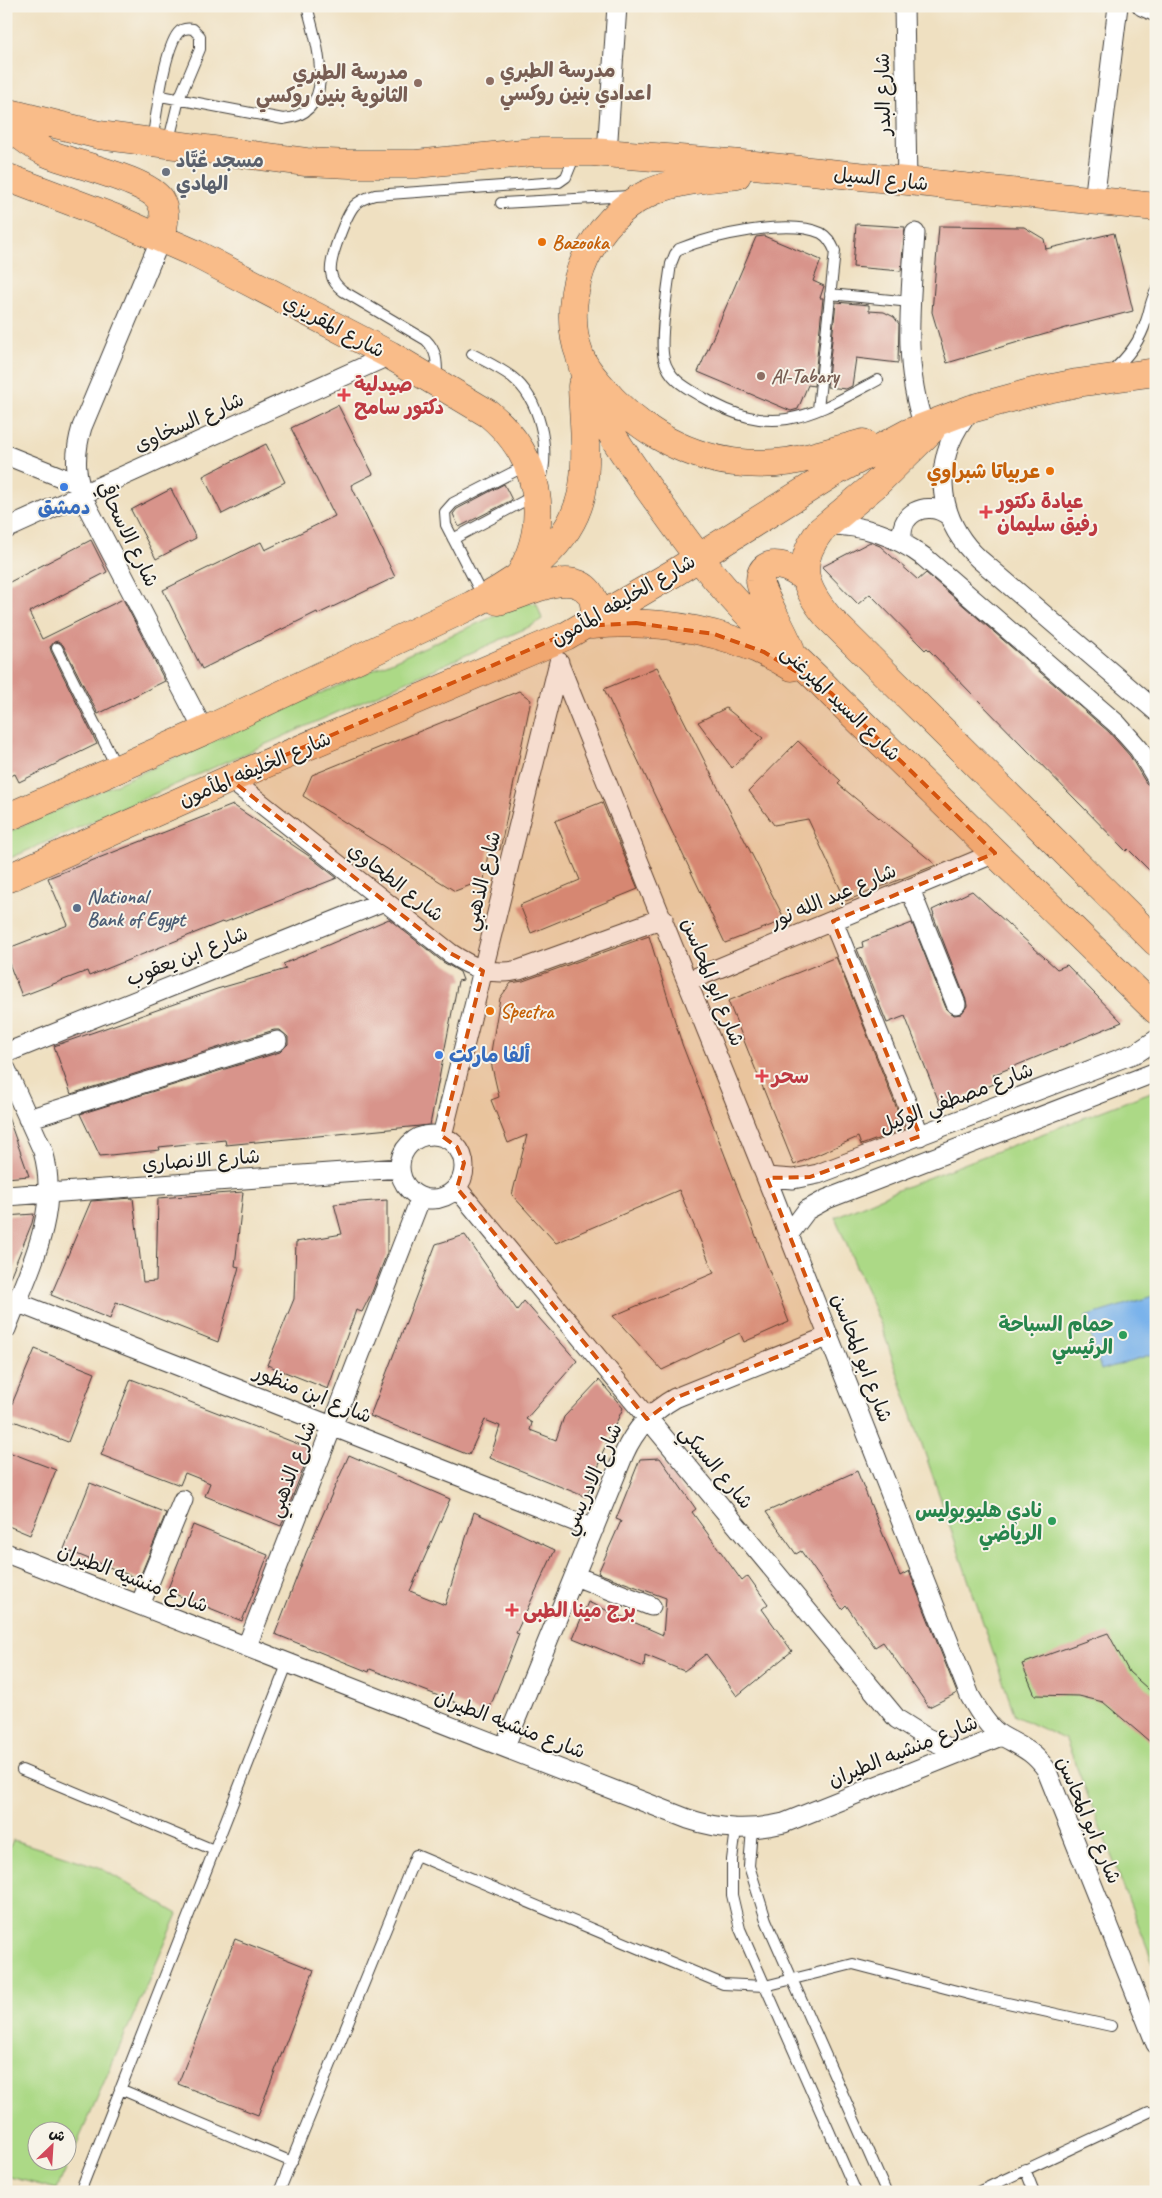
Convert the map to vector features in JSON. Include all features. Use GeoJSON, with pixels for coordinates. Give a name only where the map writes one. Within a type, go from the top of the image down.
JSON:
{"type":"FeatureCollection","features":[{"type":"Feature","properties":{"kind":"main road"},"geometry":{"type":"LineString","coordinates":[[6,112],[90,134],[284,160],[372,165],[416,164],[532,152],[577,151],[607,153]]}},
{"type":"Feature","properties":{"kind":"main road"},"geometry":{"type":"LineString","coordinates":[[6,124],[46,152],[147,188],[160,200],[164,209],[164,224],[161,238]]}},
{"type":"Feature","properties":{"kind":"main road","name":"شارع السيل"},"geometry":{"type":"LineString","coordinates":[[607,153],[778,168],[1156,207]]}},
{"type":"Feature","properties":{"kind":"main road"},"geometry":{"type":"LineString","coordinates":[[6,818],[204,730],[478,602],[535,566],[560,539],[570,523],[583,488],[585,470],[580,357],[573,320],[577,283],[582,265],[601,232],[613,218],[644,196],[678,182],[778,168]]}},
{"type":"Feature","properties":{"kind":"main road","name":"شارع المقريزي"},"geometry":{"type":"LineString","coordinates":[[6,177],[96,210],[161,238],[390,355],[476,405],[502,424],[521,450],[528,464],[538,513],[537,530],[528,562],[519,577]]}},
{"type":"Feature","properties":{"kind":"main road"},"geometry":{"type":"LineString","coordinates":[[580,357],[608,396],[638,423],[665,440],[710,457],[733,462],[781,464],[805,460],[924,426]]}},
{"type":"Feature","properties":{"kind":"main road","name":"شارع السيد الميرغنى"},"geometry":{"type":"LineString","coordinates":[[580,357],[591,394],[607,429],[698,558],[740,606],[791,652],[830,693],[1156,1010]]}},
{"type":"Feature","properties":{"kind":"main road","name":"شارع الخليفه المأمون"},"geometry":{"type":"LineString","coordinates":[[6,878],[581,628],[698,558],[835,472],[924,426],[971,409],[1033,392],[1099,379],[1156,372]]}},
{"type":"Feature","properties":{"kind":"main road"},"geometry":{"type":"LineString","coordinates":[[805,580],[804,569],[809,549],[820,531],[875,485],[924,426]]}},
{"type":"Feature","properties":{"kind":"main road"},"geometry":{"type":"LineString","coordinates":[[791,652],[781,624],[760,586],[761,575],[767,567],[778,565],[796,571],[805,580],[814,599],[828,617],[1156,942]]}},
{"type":"Feature","properties":{"kind":"main road"},"geometry":{"type":"LineString","coordinates":[[478,602],[514,597],[568,580],[581,585],[591,594],[595,608],[581,628]]}},
{"type":"Feature","properties":{"kind":"main road"},"geometry":{"type":"LineString","coordinates":[[581,628],[636,623],[689,628],[714,634],[764,652],[802,673],[830,693]]}},
{"type":"Feature","properties":{"kind":"street"},"geometry":{"type":"LineString","coordinates":[[607,153],[617,6]]}},
{"type":"Feature","properties":{"kind":"street","name":"شارع البدر"},"geometry":{"type":"LineString","coordinates":[[904,6],[907,182]]}},
{"type":"Feature","properties":{"kind":"street"},"geometry":{"type":"LineString","coordinates":[[1094,201],[1118,6]]}},
{"type":"Feature","properties":{"kind":"street"},"geometry":{"type":"LineString","coordinates":[[1142,6],[1156,12]]}},
{"type":"Feature","properties":{"kind":"street"},"geometry":{"type":"LineString","coordinates":[[915,233],[909,350],[911,376],[924,426]]}},
{"type":"Feature","properties":{"kind":"street","name":"شارع الاسحاقي"},"geometry":{"type":"LineString","coordinates":[[161,238],[82,427],[75,455],[80,489],[204,730]]}},
{"type":"Feature","properties":{"kind":"street","name":"شارع السخاوى"},"geometry":{"type":"LineString","coordinates":[[6,529],[80,489],[390,355]]}},
{"type":"Feature","properties":{"kind":"street"},"geometry":{"type":"LineString","coordinates":[[971,409],[954,432],[945,459],[943,488],[949,516],[961,539],[973,553],[1156,711]]}},
{"type":"Feature","properties":{"kind":"street"},"geometry":{"type":"LineString","coordinates":[[6,455],[80,489]]}},
{"type":"Feature","properties":{"kind":"street"},"geometry":{"type":"LineString","coordinates":[[903,543],[904,524],[909,516],[917,510],[932,508],[941,510],[949,516]]}},
{"type":"Feature","properties":{"kind":"street"},"geometry":{"type":"LineString","coordinates":[[828,524],[867,529],[903,543],[931,562],[1117,724],[1139,749],[1156,777]]}},
{"type":"Feature","properties":{"kind":"street","name":"شارع الذهبي"},"geometry":{"type":"LineString","coordinates":[[442,1136],[559,664],[581,628]]}},
{"type":"Feature","properties":{"kind":"street","name":"شارع ابو المحاسن"},"geometry":{"type":"LineString","coordinates":[[559,664],[789,1234],[970,1696],[978,1711],[1001,1736],[1038,1757],[1046,1769],[1156,2044]]}},
{"type":"Feature","properties":{"kind":"street","name":"شارع الطحاوي"},"geometry":{"type":"LineString","coordinates":[[230,779],[450,953],[483,971],[502,973],[519,970],[663,918]]}},
{"type":"Feature","properties":{"kind":"street","name":"شارع عبد الله نور"},"geometry":{"type":"LineString","coordinates":[[688,981],[995,853]]}},
{"type":"Feature","properties":{"kind":"street"},"geometry":{"type":"LineString","coordinates":[[910,889],[956,1004]]}},
{"type":"Feature","properties":{"kind":"street","name":"شارع ابن يعقوب"},"geometry":{"type":"LineString","coordinates":[[6,1052],[384,901]]}},
{"type":"Feature","properties":{"kind":"street"},"geometry":{"type":"LineString","coordinates":[[833,921],[920,1136]]}},
{"type":"Feature","properties":{"kind":"street"},"geometry":{"type":"LineString","coordinates":[[28,1119],[277,1040]]}},
{"type":"Feature","properties":{"kind":"street","name":"شارع مصطفي الوكيل"},"geometry":{"type":"LineString","coordinates":[[766,1177],[793,1179],[810,1177],[1138,1052],[1156,1040]]}},
{"type":"Feature","properties":{"kind":"street"},"geometry":{"type":"LineString","coordinates":[[6,1069],[47,1165],[49,1193],[45,1225],[6,1329]]}},
{"type":"Feature","properties":{"kind":"street"},"geometry":{"type":"LineString","coordinates":[[789,1234],[807,1210],[827,1199],[1156,1072]]}},
{"type":"Feature","properties":{"kind":"street"},"geometry":{"type":"LineString","coordinates":[[434,1135],[442,1136],[457,1146],[464,1163],[462,1180],[456,1188],[444,1197],[437,1199],[421,1197],[414,1194],[404,1182],[400,1168],[404,1151],[417,1139],[434,1135]]}},
{"type":"Feature","properties":{"kind":"street","name":"شارع الانصاري"},"geometry":{"type":"LineString","coordinates":[[6,1196],[400,1168]]}},
{"type":"Feature","properties":{"kind":"street","name":"شارع السبكي"},"geometry":{"type":"LineString","coordinates":[[456,1188],[897,1719],[927,1738],[960,1753]]}},
{"type":"Feature","properties":{"kind":"street","name":"شارع الذهبي"},"geometry":{"type":"LineString","coordinates":[[247,1646],[421,1197]]}},
{"type":"Feature","properties":{"kind":"street","name":"شارع ابن منظور"},"geometry":{"type":"LineString","coordinates":[[16,1302],[594,1529]]}},
{"type":"Feature","properties":{"kind":"street","name":"شارع الادريسي"},"geometry":{"type":"LineString","coordinates":[[505,1746],[628,1444],[647,1419],[676,1398],[829,1336]]}},
{"type":"Feature","properties":{"kind":"street"},"geometry":{"type":"LineString","coordinates":[[140,1605],[183,1500]]}},
{"type":"Feature","properties":{"kind":"street","name":"شارع منشيه الطيران"},"geometry":{"type":"LineString","coordinates":[[6,1553],[505,1746],[688,1819],[720,1828],[744,1829],[784,1823],[1001,1736]]}},
{"type":"Feature","properties":{"kind":"street"},"geometry":{"type":"LineString","coordinates":[[575,1576],[651,1606]]}},
{"type":"Feature","properties":{"kind":"lane"},"geometry":{"type":"LineString","coordinates":[[161,96],[283,119],[298,116],[314,101],[321,72],[320,57],[307,6]]}},
{"type":"Feature","properties":{"kind":"lane"},"geometry":{"type":"LineString","coordinates":[[193,29],[200,36],[200,49],[160,144],[161,96],[169,56],[176,37],[182,30],[193,29]]}},
{"type":"Feature","properties":{"kind":"lane"},"geometry":{"type":"LineString","coordinates":[[436,382],[437,357],[426,340],[343,291],[333,281],[331,274],[332,261],[350,211],[362,200],[375,195],[559,182],[566,177],[577,151]]}},
{"type":"Feature","properties":{"kind":"lane"},"geometry":{"type":"LineString","coordinates":[[500,203],[644,196]]}},
{"type":"Feature","properties":{"kind":"lane"},"geometry":{"type":"LineString","coordinates":[[818,409],[834,251],[827,238],[814,231],[786,227],[763,228],[686,247],[675,254],[670,264],[662,350],[666,366],[675,379],[716,405],[748,418],[766,421],[793,420],[818,409],[878,380]]}},
{"type":"Feature","properties":{"kind":"lane"},"geometry":{"type":"LineString","coordinates":[[1099,379],[1117,366],[1132,350],[1153,308],[1156,291]]}},
{"type":"Feature","properties":{"kind":"lane"},"geometry":{"type":"LineString","coordinates":[[830,294],[911,302]]}},
{"type":"Feature","properties":{"kind":"lane"},"geometry":{"type":"LineString","coordinates":[[453,539],[524,501],[535,491],[541,480],[544,451],[538,420],[527,394],[511,376],[472,354]]}},
{"type":"Feature","properties":{"kind":"lane"},"geometry":{"type":"LineString","coordinates":[[478,602],[444,519],[448,507],[528,464]]}},
{"type":"Feature","properties":{"kind":"lane"},"geometry":{"type":"LineString","coordinates":[[57,648],[118,769]]}},
{"type":"Feature","properties":{"kind":"lane"},"geometry":{"type":"LineString","coordinates":[[80,2192],[288,1662]]}},
{"type":"Feature","properties":{"kind":"lane"},"geometry":{"type":"LineString","coordinates":[[22,1770],[214,1850]]}},
{"type":"Feature","properties":{"kind":"lane"},"geometry":{"type":"LineString","coordinates":[[744,1829],[749,1866],[766,1920],[886,2192]]}},
{"type":"Feature","properties":{"kind":"lane"},"geometry":{"type":"LineString","coordinates":[[744,1829],[732,1860],[732,1895],[740,1929],[856,2192]]}},
{"type":"Feature","properties":{"kind":"lane"},"geometry":{"type":"LineString","coordinates":[[280,2192],[416,1855],[722,1984],[765,1986],[790,1978],[853,1964],[976,1996],[1111,2026]]}},
{"type":"Feature","properties":{"kind":"lane"},"geometry":{"type":"LineString","coordinates":[[120,2089],[292,2162]]}},
{"type":"Feature","properties":{"kind":"lane"},"geometry":{"type":"LineString","coordinates":[[978,2192],[1149,2112]]}},
{"type":"Feature","properties":{"kind":"lane"},"geometry":{"type":"LineString","coordinates":[[1025,2169],[1034,2192]]}},
{"type":"Feature","properties":{"kind":"highlighted area"},"geometry":{"type":"Polygon","coordinates":[[[636,623],[714,634],[764,652],[831,693],[995,853],[833,921],[920,1136],[810,1177],[767,1178],[829,1336],[675,1398],[647,1419],[457,1188],[464,1163],[457,1147],[442,1136],[483,971],[450,953],[230,779],[584,626],[636,623]]]}},
{"type":"Feature","properties":{"kind":"green space"},"geometry":{"type":"Polygon","coordinates":[[[526,602],[537,604],[542,619],[531,626],[6,860],[6,833],[526,602]]]}},
{"type":"Feature","properties":{"kind":"green space","name":"نادي هليوبوليس الرياضي"},"geometry":{"type":"Polygon","coordinates":[[[1156,1090],[1156,1970],[1066,1740],[1015,1716],[881,1325],[835,1217],[922,1180],[1156,1090]]]}},
{"type":"Feature","properties":{"kind":"green space"},"geometry":{"type":"Polygon","coordinates":[[[13,1840],[99,1867],[178,1914],[78,2141],[78,2120],[28,2120],[28,2170],[65,2170],[57,2189],[6,2176],[6,1855],[13,1840]]]}},
{"type":"Feature","properties":{"kind":"water","name":"حمام السباحة الرئيسي"},"geometry":{"type":"Polygon","coordinates":[[[1156,1295],[1156,1353],[1101,1370],[1085,1317],[1156,1295]]]}},
{"type":"Feature","properties":{"kind":"building"},"geometry":{"type":"Polygon","coordinates":[[[856,224],[905,227],[901,271],[853,267],[856,224]]]}},
{"type":"Feature","properties":{"kind":"building"},"geometry":{"type":"Polygon","coordinates":[[[939,226],[1024,227],[1044,239],[1046,249],[1114,233],[1133,311],[1066,328],[947,363],[932,312],[939,226]]]}},
{"type":"Feature","properties":{"kind":"building"},"geometry":{"type":"Polygon","coordinates":[[[764,236],[821,260],[813,281],[824,286],[820,298],[823,298],[814,386],[808,385],[798,409],[791,411],[698,372],[756,237],[764,236]]]}},
{"type":"Feature","properties":{"kind":"building"},"geometry":{"type":"Polygon","coordinates":[[[836,302],[869,305],[869,311],[884,312],[894,317],[899,324],[898,363],[856,358],[852,386],[846,389],[827,387],[836,302]]]}},
{"type":"Feature","properties":{"kind":"building"},"geometry":{"type":"Polygon","coordinates":[[[338,405],[373,474],[351,485],[395,577],[318,614],[317,612],[202,669],[163,590],[261,542],[265,550],[335,516],[291,428],[338,405]]]}},
{"type":"Feature","properties":{"kind":"building"},"geometry":{"type":"Polygon","coordinates":[[[266,444],[285,482],[222,514],[203,476],[266,444]]]}},
{"type":"Feature","properties":{"kind":"building"},"geometry":{"type":"Polygon","coordinates":[[[504,484],[512,500],[459,527],[453,514],[457,509],[504,484]]]}},
{"type":"Feature","properties":{"kind":"building"},"geometry":{"type":"Polygon","coordinates":[[[171,489],[196,538],[156,559],[131,510],[171,489]]]}},
{"type":"Feature","properties":{"kind":"building"},"geometry":{"type":"Polygon","coordinates":[[[91,540],[107,572],[29,612],[42,639],[123,599],[165,681],[98,714],[63,645],[58,641],[54,642],[50,647],[51,651],[97,744],[19,782],[15,774],[6,778],[6,584],[91,540]]]}},
{"type":"Feature","properties":{"kind":"building"},"geometry":{"type":"Polygon","coordinates":[[[870,542],[880,546],[918,580],[926,573],[1109,732],[1130,756],[1146,783],[1156,790],[1156,877],[1128,849],[1126,851],[927,648],[925,650],[870,594],[858,604],[822,567],[870,542]]]}},
{"type":"Feature","properties":{"kind":"building"},"geometry":{"type":"Polygon","coordinates":[[[657,667],[785,920],[725,943],[604,689],[657,667]]]}},
{"type":"Feature","properties":{"kind":"building"},"geometry":{"type":"Polygon","coordinates":[[[519,691],[531,700],[500,850],[489,846],[484,880],[455,891],[303,796],[312,775],[519,691]]]}},
{"type":"Feature","properties":{"kind":"building"},"geometry":{"type":"Polygon","coordinates":[[[726,708],[763,738],[732,768],[698,722],[726,708]]]}},
{"type":"Feature","properties":{"kind":"building"},"geometry":{"type":"Polygon","coordinates":[[[798,741],[841,781],[838,784],[936,865],[846,901],[808,819],[774,825],[749,791],[798,741]]]}},
{"type":"Feature","properties":{"kind":"building"},"geometry":{"type":"Polygon","coordinates":[[[602,802],[638,889],[531,933],[520,905],[580,880],[555,821],[602,802]]]}},
{"type":"Feature","properties":{"kind":"building"},"geometry":{"type":"Polygon","coordinates":[[[233,805],[309,856],[337,878],[89,976],[87,971],[22,996],[6,956],[6,949],[68,925],[48,878],[233,805]]]}},
{"type":"Feature","properties":{"kind":"building"},"geometry":{"type":"Polygon","coordinates":[[[972,891],[1057,969],[1067,965],[1122,1022],[993,1075],[996,1083],[941,1107],[905,1016],[887,1023],[857,949],[863,947],[862,942],[912,923],[946,1008],[954,1015],[961,1014],[967,1006],[966,1000],[932,910],[972,891]]]}},
{"type":"Feature","properties":{"kind":"building"},"geometry":{"type":"Polygon","coordinates":[[[389,919],[443,962],[460,972],[463,980],[458,981],[430,1125],[226,1145],[225,1140],[159,1147],[160,1150],[100,1156],[80,1114],[280,1052],[288,1044],[288,1037],[280,1030],[274,1030],[71,1094],[54,1046],[217,989],[286,969],[283,964],[389,919]]]}},
{"type":"Feature","properties":{"kind":"building"},"geometry":{"type":"Polygon","coordinates":[[[649,936],[682,1044],[789,1322],[744,1342],[740,1333],[662,1370],[613,1316],[714,1273],[679,1190],[556,1243],[512,1195],[527,1135],[508,1143],[491,1100],[499,1097],[490,1058],[500,998],[511,983],[523,981],[649,936]]]}},
{"type":"Feature","properties":{"kind":"building"},"geometry":{"type":"Polygon","coordinates":[[[836,957],[905,1129],[861,1145],[858,1137],[794,1165],[728,1001],[836,957]]]}},
{"type":"Feature","properties":{"kind":"building"},"geometry":{"type":"Polygon","coordinates":[[[6,1117],[8,1117],[29,1176],[6,1178],[6,1117]]]}},
{"type":"Feature","properties":{"kind":"building"},"geometry":{"type":"Polygon","coordinates":[[[243,1192],[235,1266],[239,1267],[218,1342],[116,1302],[110,1319],[51,1295],[91,1201],[133,1198],[143,1282],[156,1281],[158,1198],[243,1192]]]}},
{"type":"Feature","properties":{"kind":"building"},"geometry":{"type":"Polygon","coordinates":[[[387,1200],[387,1253],[362,1312],[356,1310],[328,1389],[267,1365],[294,1299],[296,1242],[342,1234],[334,1204],[387,1200]]]}},
{"type":"Feature","properties":{"kind":"building"},"geometry":{"type":"Polygon","coordinates":[[[34,1214],[32,1223],[6,1287],[6,1216],[34,1214]]]}},
{"type":"Feature","properties":{"kind":"building"},"geometry":{"type":"Polygon","coordinates":[[[465,1235],[517,1310],[524,1301],[577,1361],[526,1419],[532,1423],[530,1430],[556,1440],[564,1417],[599,1380],[623,1408],[600,1458],[602,1458],[586,1497],[490,1458],[500,1426],[485,1420],[469,1455],[370,1416],[436,1244],[465,1235]]]}},
{"type":"Feature","properties":{"kind":"building"},"geometry":{"type":"Polygon","coordinates":[[[35,1349],[95,1373],[68,1442],[6,1418],[35,1349]]]}},
{"type":"Feature","properties":{"kind":"building"},"geometry":{"type":"Polygon","coordinates":[[[131,1379],[311,1449],[281,1526],[205,1496],[210,1483],[185,1473],[180,1485],[101,1455],[131,1379]]]}},
{"type":"Feature","properties":{"kind":"building"},"geometry":{"type":"Polygon","coordinates":[[[6,1451],[56,1470],[30,1535],[6,1525],[6,1451]]]}},
{"type":"Feature","properties":{"kind":"building"},"geometry":{"type":"Polygon","coordinates":[[[349,1455],[450,1499],[410,1591],[445,1605],[474,1512],[555,1550],[516,1633],[519,1634],[487,1715],[370,1669],[369,1672],[275,1634],[306,1553],[349,1455]]]}},
{"type":"Feature","properties":{"kind":"building"},"geometry":{"type":"Polygon","coordinates":[[[660,1458],[696,1509],[692,1512],[742,1581],[748,1576],[768,1604],[762,1609],[792,1651],[737,1696],[706,1654],[684,1671],[645,1655],[644,1667],[573,1638],[588,1602],[663,1635],[666,1598],[598,1573],[621,1521],[616,1519],[640,1459],[660,1458]]]}},
{"type":"Feature","properties":{"kind":"building"},"geometry":{"type":"Polygon","coordinates":[[[857,1471],[900,1576],[909,1571],[957,1693],[929,1707],[883,1642],[875,1647],[846,1605],[842,1609],[801,1551],[796,1554],[766,1512],[857,1471]]]}},
{"type":"Feature","properties":{"kind":"building"},"geometry":{"type":"Polygon","coordinates":[[[90,1483],[166,1513],[139,1579],[64,1549],[90,1483]]]}},
{"type":"Feature","properties":{"kind":"building"},"geometry":{"type":"Polygon","coordinates":[[[193,1525],[268,1555],[242,1621],[167,1591],[193,1525]]]}},
{"type":"Feature","properties":{"kind":"building"},"geometry":{"type":"Polygon","coordinates":[[[1108,1633],[1129,1672],[1156,1696],[1156,1747],[1103,1702],[1079,1696],[1035,1695],[1022,1664],[1108,1633]]]}},
{"type":"Feature","properties":{"kind":"building"},"geometry":{"type":"Polygon","coordinates":[[[235,1939],[314,1970],[258,2115],[178,2084],[235,1939]]]}},
{"type":"Feature","properties":{"kind":"place","name":"مدرسة الطبري اعدادي بنين روكسي"},"geometry":{"type":"Point","coordinates":[490,81]}},
{"type":"Feature","properties":{"kind":"place","name":"مدرسة الطبري الثانوية بنين روكسي"},"geometry":{"type":"Point","coordinates":[418,83]}},
{"type":"Feature","properties":{"kind":"place","name":"مسجد عُبَّاد الهادي"},"geometry":{"type":"Point","coordinates":[166,172]}},
{"type":"Feature","properties":{"kind":"place","name":"Bazooka"},"geometry":{"type":"Point","coordinates":[542,242]}},
{"type":"Feature","properties":{"kind":"place","name":"Al-Tabary"},"geometry":{"type":"Point","coordinates":[761,376]}},
{"type":"Feature","properties":{"kind":"place","name":"صيدلية دكتور سامح"},"geometry":{"type":"Point","coordinates":[344,395]}},
{"type":"Feature","properties":{"kind":"place","name":"عربياتا شبراوي"},"geometry":{"type":"Point","coordinates":[1050,471]}},
{"type":"Feature","properties":{"kind":"place","name":"دمشق"},"geometry":{"type":"Point","coordinates":[64,487]}},
{"type":"Feature","properties":{"kind":"place","name":"عيادة دكتور رفيق سليمان"},"geometry":{"type":"Point","coordinates":[986,512]}},
{"type":"Feature","properties":{"kind":"place","name":"National Bank of Egypt"},"geometry":{"type":"Point","coordinates":[77,908]}},
{"type":"Feature","properties":{"kind":"place","name":"Spectra"},"geometry":{"type":"Point","coordinates":[490,1011]}},
{"type":"Feature","properties":{"kind":"place","name":"ألفا ماركت"},"geometry":{"type":"Point","coordinates":[439,1055]}},
{"type":"Feature","properties":{"kind":"place","name":"سحر"},"geometry":{"type":"Point","coordinates":[762,1076]}},
{"type":"Feature","properties":{"kind":"place","name":"حمام السباحة الرئيسي"},"geometry":{"type":"Point","coordinates":[1123,1335]}},
{"type":"Feature","properties":{"kind":"place","name":"نادي هليوبوليس الرياضي"},"geometry":{"type":"Point","coordinates":[1052,1521]}},
{"type":"Feature","properties":{"kind":"place","name":"برج مينا الطبى"},"geometry":{"type":"Point","coordinates":[512,1610]}}]}
